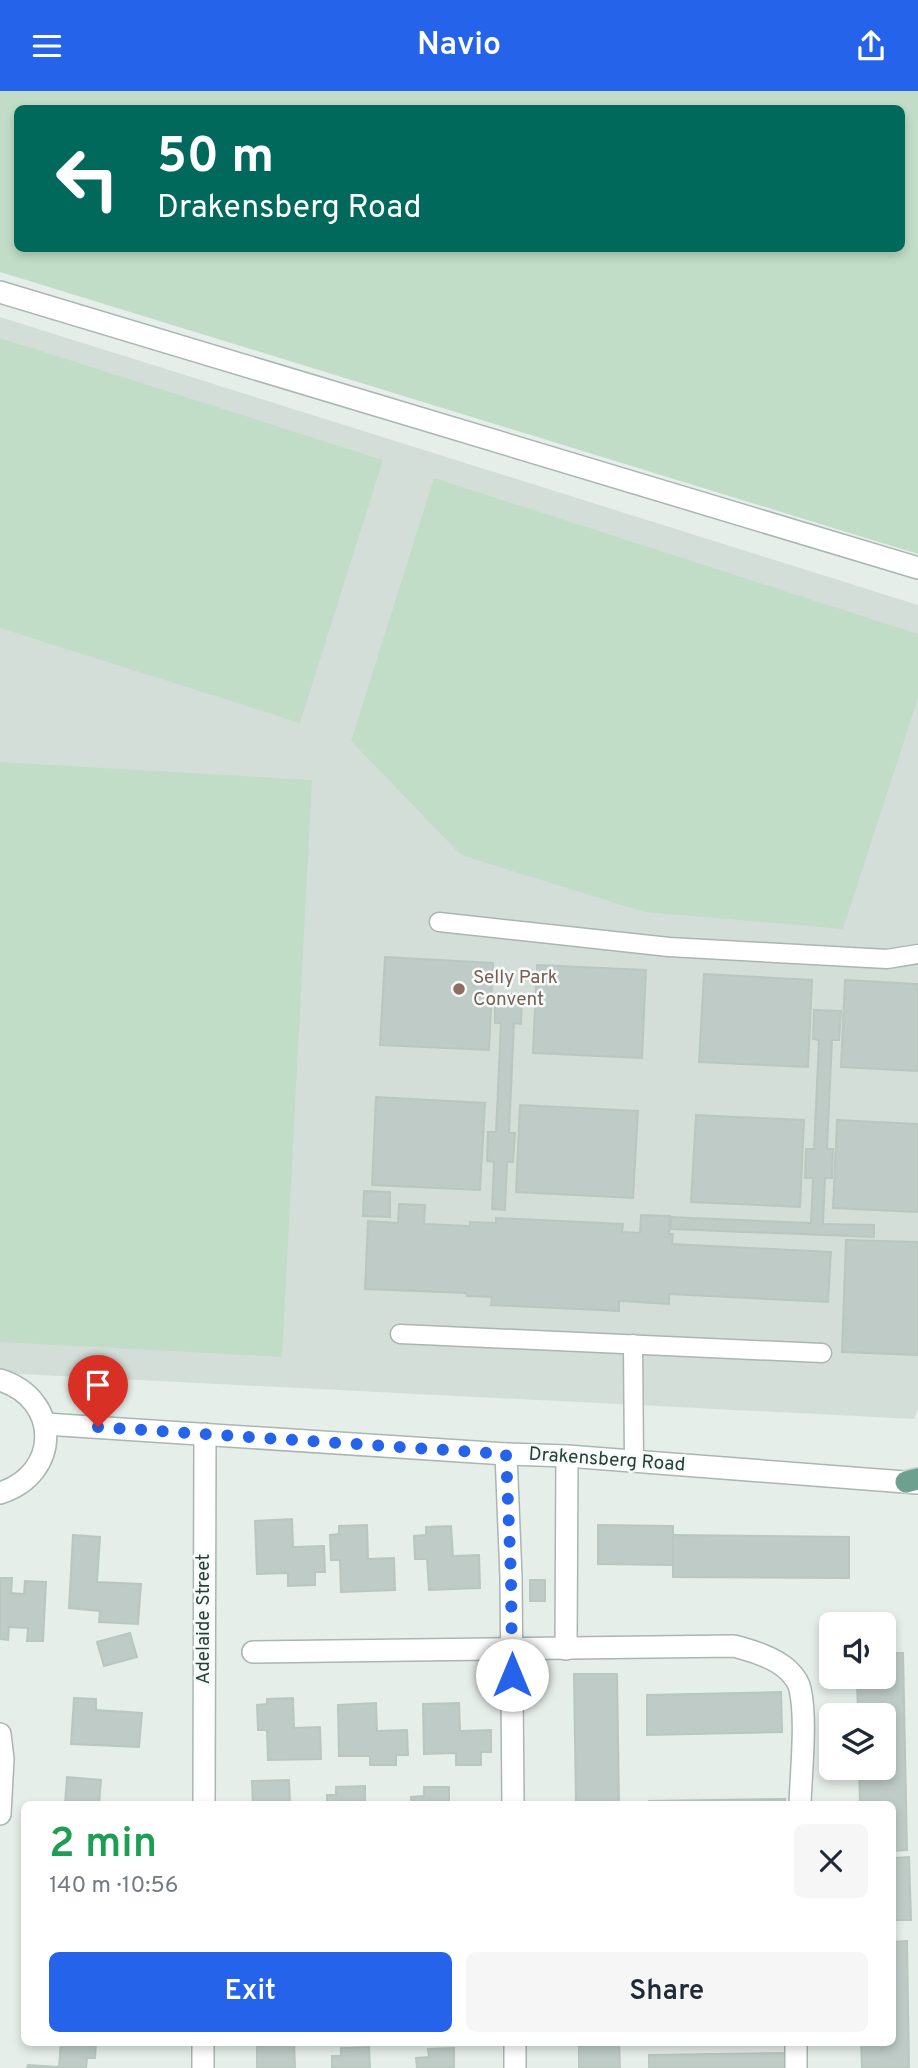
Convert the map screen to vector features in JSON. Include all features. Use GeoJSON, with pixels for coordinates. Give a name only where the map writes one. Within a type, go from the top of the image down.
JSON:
{"type":"FeatureCollection","features":[{"type":"Feature","properties":{"kind":"street"},"geometry":{"type":"LineString","coordinates":[[0,292],[918,568]]}},
{"type":"Feature","properties":{"kind":"street"},"geometry":{"type":"LineString","coordinates":[[0,1380],[13,1384],[27,1394],[39,1408],[45,1424],[46,1442],[32,1475],[18,1486],[0,1493]]}},
{"type":"Feature","properties":{"kind":"street","name":"Drakensberg Road"},"geometry":{"type":"LineString","coordinates":[[45,1424],[568,1456],[914,1481]]}},
{"type":"Feature","properties":{"kind":"street","name":"Adelaide Street"},"geometry":{"type":"LineString","coordinates":[[204,1801],[205,1434]]}},
{"type":"Feature","properties":{"kind":"street"},"geometry":{"type":"LineString","coordinates":[[506,1454],[511,1577],[513,1801]]}},
{"type":"Feature","properties":{"kind":"street"},"geometry":{"type":"LineString","coordinates":[[566,1649],[568,1456]]}},
{"type":"Feature","properties":{"kind":"street"},"geometry":{"type":"LineString","coordinates":[[253,1652],[733,1646],[771,1658],[789,1670],[799,1685],[802,1706],[800,1801]]}},
{"type":"Feature","properties":{"kind":"street"},"geometry":{"type":"LineString","coordinates":[[0,1734],[3,1759],[0,1814]]}},
{"type":"Feature","properties":{"kind":"street"},"geometry":{"type":"LineString","coordinates":[[203,2046],[203,2068]]}},
{"type":"Feature","properties":{"kind":"street"},"geometry":{"type":"LineString","coordinates":[[515,2046],[515,2068]]}},
{"type":"Feature","properties":{"kind":"street"},"geometry":{"type":"LineString","coordinates":[[796,2046],[796,2068]]}},
{"type":"Feature","properties":{"kind":"lane"},"geometry":{"type":"LineString","coordinates":[[439,922],[669,947],[887,959],[918,954]]}},
{"type":"Feature","properties":{"kind":"lane"},"geometry":{"type":"LineString","coordinates":[[400,1334],[822,1353]]}},
{"type":"Feature","properties":{"kind":"lane"},"geometry":{"type":"LineString","coordinates":[[633,1345],[634,1462]]}},
{"type":"Feature","properties":{"kind":"shaded area","name":"Selly Park Convent"},"geometry":{"type":"Polygon","coordinates":[[[0,317],[918,605],[918,1409],[914,1419],[0,1373],[0,317]]]}},
{"type":"Feature","properties":{"kind":"green space"},"geometry":{"type":"Polygon","coordinates":[[[0,91],[918,91],[918,554],[0,272],[0,91]]]}},
{"type":"Feature","properties":{"kind":"green space"},"geometry":{"type":"Polygon","coordinates":[[[0,338],[383,460],[300,723],[0,628],[0,338]]]}},
{"type":"Feature","properties":{"kind":"green space"},"geometry":{"type":"Polygon","coordinates":[[[434,478],[918,634],[918,698],[843,929],[644,912],[461,855],[351,741],[434,478]]]}},
{"type":"Feature","properties":{"kind":"green space"},"geometry":{"type":"Polygon","coordinates":[[[0,762],[312,780],[282,1357],[0,1342],[0,762]]]}},
{"type":"Feature","properties":{"kind":"building"},"geometry":{"type":"Polygon","coordinates":[[[385,957],[493,963],[489,1050],[380,1045],[385,957]]]}},
{"type":"Feature","properties":{"kind":"building"},"geometry":{"type":"Polygon","coordinates":[[[537,965],[646,970],[642,1058],[533,1053],[537,965]]]}},
{"type":"Feature","properties":{"kind":"building"},"geometry":{"type":"Polygon","coordinates":[[[704,974],[812,980],[808,1067],[699,1062],[704,974]]]}},
{"type":"Feature","properties":{"kind":"building"},"geometry":{"type":"Polygon","coordinates":[[[845,980],[918,984],[918,1071],[841,1067],[845,980]]]}},
{"type":"Feature","properties":{"kind":"building"},"geometry":{"type":"Polygon","coordinates":[[[495,994],[522,994],[521,1024],[514,1023],[509,1133],[515,1133],[513,1162],[507,1162],[505,1210],[492,1209],[494,1162],[487,1161],[488,1132],[496,1132],[501,1023],[495,1023],[495,994]]]}},
{"type":"Feature","properties":{"kind":"building"},"geometry":{"type":"Polygon","coordinates":[[[814,1010],[841,1011],[839,1040],[832,1040],[827,1149],[833,1149],[832,1178],[825,1178],[823,1224],[874,1225],[874,1237],[671,1229],[671,1217],[811,1223],[813,1178],[805,1178],[806,1149],[814,1149],[819,1040],[813,1039],[814,1010]]]}},
{"type":"Feature","properties":{"kind":"building"},"geometry":{"type":"Polygon","coordinates":[[[376,1097],[485,1103],[480,1190],[372,1185],[376,1097]]]}},
{"type":"Feature","properties":{"kind":"building"},"geometry":{"type":"Polygon","coordinates":[[[520,1105],[638,1111],[633,1198],[516,1192],[520,1105]]]}},
{"type":"Feature","properties":{"kind":"building"},"geometry":{"type":"Polygon","coordinates":[[[696,1115],[804,1120],[800,1207],[691,1202],[696,1115]]]}},
{"type":"Feature","properties":{"kind":"building"},"geometry":{"type":"Polygon","coordinates":[[[837,1120],[918,1124],[918,1212],[833,1208],[837,1120]]]}},
{"type":"Feature","properties":{"kind":"building"},"geometry":{"type":"Polygon","coordinates":[[[364,1191],[390,1192],[390,1217],[363,1216],[364,1191]]]}},
{"type":"Feature","properties":{"kind":"building"},"geometry":{"type":"Polygon","coordinates":[[[399,1204],[425,1205],[424,1224],[470,1226],[470,1222],[496,1223],[496,1218],[623,1224],[622,1232],[640,1233],[641,1215],[670,1216],[669,1234],[673,1234],[672,1244],[831,1252],[828,1302],[669,1294],[669,1304],[619,1301],[619,1311],[491,1305],[492,1297],[467,1296],[466,1293],[365,1289],[368,1221],[398,1223],[399,1204]]]}},
{"type":"Feature","properties":{"kind":"building"},"geometry":{"type":"Polygon","coordinates":[[[846,1240],[918,1242],[918,1355],[842,1352],[846,1240]]]}},
{"type":"Feature","properties":{"kind":"building"},"geometry":{"type":"Polygon","coordinates":[[[292,1519],[293,1547],[324,1546],[325,1572],[315,1572],[315,1585],[288,1586],[288,1573],[257,1574],[255,1521],[292,1519]]]}},
{"type":"Feature","properties":{"kind":"building"},"geometry":{"type":"Polygon","coordinates":[[[367,1525],[368,1559],[394,1558],[395,1590],[341,1592],[340,1560],[331,1560],[330,1535],[339,1534],[339,1526],[367,1525]]]}},
{"type":"Feature","properties":{"kind":"building"},"geometry":{"type":"Polygon","coordinates":[[[598,1525],[673,1526],[673,1565],[598,1564],[598,1525]]]}},
{"type":"Feature","properties":{"kind":"building"},"geometry":{"type":"Polygon","coordinates":[[[451,1526],[453,1556],[479,1555],[480,1588],[429,1590],[427,1559],[415,1559],[414,1536],[426,1535],[426,1527],[451,1526]]]}},
{"type":"Feature","properties":{"kind":"building"},"geometry":{"type":"Polygon","coordinates":[[[73,1535],[100,1537],[97,1582],[141,1584],[138,1624],[99,1622],[100,1611],[69,1608],[73,1535]]]}},
{"type":"Feature","properties":{"kind":"building"},"geometry":{"type":"Polygon","coordinates":[[[673,1535],[849,1537],[849,1578],[673,1577],[673,1535]]]}},
{"type":"Feature","properties":{"kind":"building"},"geometry":{"type":"Polygon","coordinates":[[[0,1578],[12,1578],[11,1593],[24,1594],[25,1581],[46,1582],[43,1641],[27,1641],[28,1628],[9,1627],[8,1640],[0,1639],[0,1578]]]}},
{"type":"Feature","properties":{"kind":"building"},"geometry":{"type":"Polygon","coordinates":[[[530,1580],[545,1580],[545,1601],[530,1601],[530,1580]]]}},
{"type":"Feature","properties":{"kind":"building"},"geometry":{"type":"Polygon","coordinates":[[[130,1633],[137,1657],[104,1666],[97,1642],[130,1633]]]}},
{"type":"Feature","properties":{"kind":"building"},"geometry":{"type":"Polygon","coordinates":[[[896,1653],[903,1653],[907,1850],[896,1851],[896,1801],[860,1801],[859,1780],[896,1780],[896,1703],[858,1703],[857,1689],[896,1689],[896,1653]]]}},
{"type":"Feature","properties":{"kind":"building"},"geometry":{"type":"Polygon","coordinates":[[[574,1674],[617,1674],[619,1801],[576,1801],[574,1674]]]}},
{"type":"Feature","properties":{"kind":"building"},"geometry":{"type":"Polygon","coordinates":[[[781,1692],[782,1732],[647,1735],[647,1695],[781,1692]]]}},
{"type":"Feature","properties":{"kind":"building"},"geometry":{"type":"Polygon","coordinates":[[[74,1698],[96,1699],[96,1710],[142,1713],[139,1747],[71,1744],[74,1698]]]}},
{"type":"Feature","properties":{"kind":"building"},"geometry":{"type":"Polygon","coordinates":[[[293,1698],[294,1728],[320,1727],[321,1759],[268,1760],[267,1730],[258,1730],[257,1705],[267,1704],[267,1699],[293,1698]]]}},
{"type":"Feature","properties":{"kind":"building"},"geometry":{"type":"Polygon","coordinates":[[[376,1703],[377,1731],[407,1730],[408,1755],[396,1755],[396,1765],[370,1765],[370,1756],[339,1756],[338,1705],[376,1703]]]}},
{"type":"Feature","properties":{"kind":"building"},"geometry":{"type":"Polygon","coordinates":[[[459,1703],[460,1731],[491,1730],[491,1752],[481,1752],[481,1765],[456,1765],[456,1753],[424,1754],[423,1704],[459,1703]]]}},
{"type":"Feature","properties":{"kind":"building"},"geometry":{"type":"Polygon","coordinates":[[[67,1777],[101,1780],[99,1801],[65,1801],[67,1777]]]}},
{"type":"Feature","properties":{"kind":"building"},"geometry":{"type":"Polygon","coordinates":[[[289,1780],[290,1801],[253,1801],[252,1781],[289,1780]]]}},
{"type":"Feature","properties":{"kind":"building"},"geometry":{"type":"Polygon","coordinates":[[[365,1786],[365,1801],[327,1801],[327,1795],[336,1795],[336,1787],[365,1786]]]}},
{"type":"Feature","properties":{"kind":"building"},"geometry":{"type":"Polygon","coordinates":[[[424,1787],[449,1787],[449,1801],[412,1801],[411,1797],[424,1796],[424,1787]]]}},
{"type":"Feature","properties":{"kind":"building"},"geometry":{"type":"Polygon","coordinates":[[[785,1799],[785,1801],[649,1801],[785,1799]]]}},
{"type":"Feature","properties":{"kind":"building"},"geometry":{"type":"Polygon","coordinates":[[[909,1857],[911,1920],[896,1920],[896,1858],[909,1857]]]}},
{"type":"Feature","properties":{"kind":"building"},"geometry":{"type":"Polygon","coordinates":[[[907,1941],[909,2068],[862,2068],[861,2046],[896,2046],[896,1942],[907,1941]]]}},
{"type":"Feature","properties":{"kind":"building"},"geometry":{"type":"Polygon","coordinates":[[[61,2046],[96,2046],[95,2058],[87,2058],[86,2068],[27,2068],[28,2065],[59,2067],[61,2046]]]}},
{"type":"Feature","properties":{"kind":"building"},"geometry":{"type":"Polygon","coordinates":[[[257,2046],[294,2046],[295,2068],[257,2068],[257,2046]]]}},
{"type":"Feature","properties":{"kind":"building"},"geometry":{"type":"Polygon","coordinates":[[[579,2046],[619,2046],[620,2068],[579,2068],[579,2046]]]}},
{"type":"Feature","properties":{"kind":"building"},"geometry":{"type":"Polygon","coordinates":[[[369,2047],[370,2068],[332,2068],[332,2056],[341,2056],[341,2048],[369,2047]]]}},
{"type":"Feature","properties":{"kind":"building"},"geometry":{"type":"Polygon","coordinates":[[[454,2048],[454,2068],[417,2068],[416,2058],[429,2057],[428,2049],[454,2048]]]}},
{"type":"Feature","properties":{"kind":"building"},"geometry":{"type":"Polygon","coordinates":[[[786,2053],[786,2068],[649,2068],[649,2055],[786,2053]]]}},
{"type":"Feature","properties":{"kind":"place","name":"Selly Park Convent"},"geometry":{"type":"Point","coordinates":[459,989]}},
{"type":"Feature","properties":{"kind":"route"},"geometry":{"type":"LineString","coordinates":[[98,1427],[506,1454],[512,1675]]}}]}
